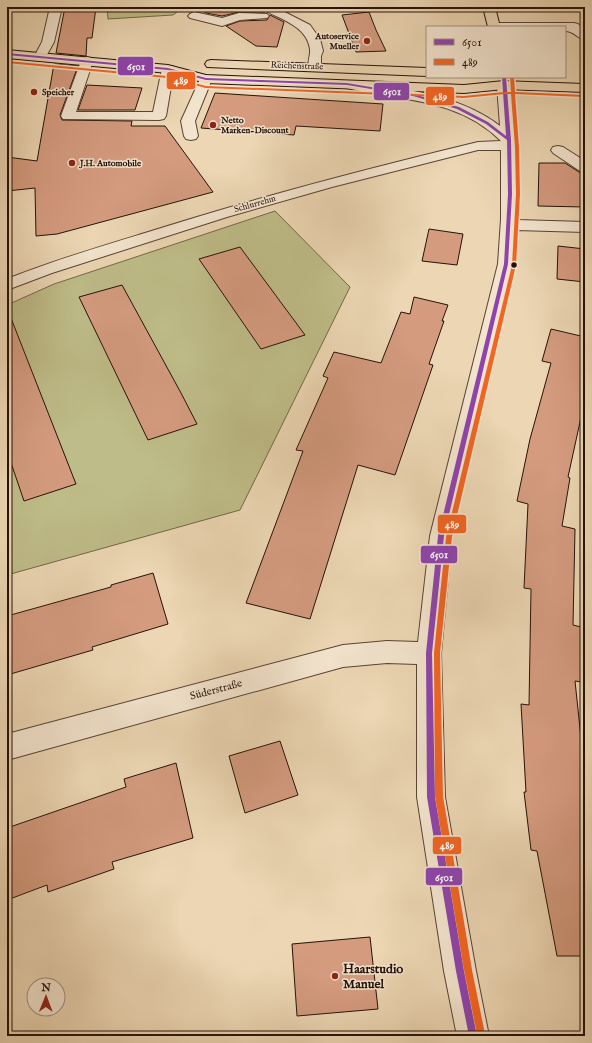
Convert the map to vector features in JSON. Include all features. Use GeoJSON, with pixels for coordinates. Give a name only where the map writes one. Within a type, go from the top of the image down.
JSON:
{"type":"FeatureCollection","features":[{"type":"Feature","properties":{"kind":"main road"},"geometry":{"type":"LineString","coordinates":[[489,7],[494,26]]}},
{"type":"Feature","properties":{"kind":"main road","name":"Reichenstraße"},"geometry":{"type":"LineString","coordinates":[[7,54],[168,69],[206,79],[464,90],[504,81]]}},
{"type":"Feature","properties":{"kind":"main road","name":"Reichenstraße"},"geometry":{"type":"LineString","coordinates":[[168,69],[212,64],[426,72]]}},
{"type":"Feature","properties":{"kind":"main road"},"geometry":{"type":"LineString","coordinates":[[482,78],[585,88]]}},
{"type":"Feature","properties":{"kind":"street"},"geometry":{"type":"LineString","coordinates":[[40,57],[48,42],[56,7]]}},
{"type":"Feature","properties":{"kind":"street"},"geometry":{"type":"LineString","coordinates":[[194,16],[222,22],[239,17],[284,17],[306,28],[314,39],[317,51],[315,56],[315,67]]}},
{"type":"Feature","properties":{"kind":"street"},"geometry":{"type":"LineString","coordinates":[[566,27],[574,27],[585,36]]}},
{"type":"Feature","properties":{"kind":"street"},"geometry":{"type":"LineString","coordinates":[[87,61],[68,116],[159,116],[168,69]]}},
{"type":"Feature","properties":{"kind":"street"},"geometry":{"type":"LineString","coordinates":[[191,136],[188,120],[206,79]]}},
{"type":"Feature","properties":{"kind":"street"},"geometry":{"type":"LineString","coordinates":[[473,1036],[460,971],[431,797],[428,653],[441,536],[506,264],[510,225],[509,143],[504,81]]}},
{"type":"Feature","properties":{"kind":"street"},"geometry":{"type":"LineString","coordinates":[[348,84],[412,95],[458,108],[487,123],[509,143]]}},
{"type":"Feature","properties":{"kind":"street","name":"Schlurrehm"},"geometry":{"type":"LineString","coordinates":[[7,285],[46,269],[222,214],[327,184],[478,146],[509,143]]}},
{"type":"Feature","properties":{"kind":"street"},"geometry":{"type":"LineString","coordinates":[[558,150],[585,168]]}},
{"type":"Feature","properties":{"kind":"street"},"geometry":{"type":"LineString","coordinates":[[510,225],[585,228]]}},
{"type":"Feature","properties":{"kind":"street","name":"Süderstraße"},"geometry":{"type":"LineString","coordinates":[[7,747],[343,656],[387,652],[428,653]]}},
{"type":"Feature","properties":{"kind":"shaded area"},"geometry":{"type":"Polygon","coordinates":[[[107,7],[176,7],[177,12],[173,15],[108,19],[107,7]]]}},
{"type":"Feature","properties":{"kind":"shaded area"},"geometry":{"type":"Polygon","coordinates":[[[275,211],[350,287],[240,510],[7,575],[7,305],[54,284],[275,211]]]}},
{"type":"Feature","properties":{"kind":"building"},"geometry":{"type":"Polygon","coordinates":[[[65,7],[96,7],[92,38],[87,38],[86,56],[56,53],[65,7]]]}},
{"type":"Feature","properties":{"kind":"building"},"geometry":{"type":"Polygon","coordinates":[[[197,7],[258,7],[265,12],[239,12],[222,16],[206,13],[197,7]]]}},
{"type":"Feature","properties":{"kind":"building"},"geometry":{"type":"Polygon","coordinates":[[[369,12],[386,51],[356,52],[342,15],[369,12]]]}},
{"type":"Feature","properties":{"kind":"building"},"geometry":{"type":"Polygon","coordinates":[[[270,15],[284,22],[277,47],[256,46],[226,26],[240,21],[267,20],[270,15]]]}},
{"type":"Feature","properties":{"kind":"building"},"geometry":{"type":"Polygon","coordinates":[[[54,64],[78,66],[60,115],[62,120],[132,121],[131,126],[165,126],[213,192],[57,234],[36,236],[35,188],[7,191],[7,157],[37,161],[54,64]]]}},
{"type":"Feature","properties":{"kind":"building"},"geometry":{"type":"Polygon","coordinates":[[[87,85],[142,88],[135,110],[78,110],[87,85]]]}},
{"type":"Feature","properties":{"kind":"building"},"geometry":{"type":"Polygon","coordinates":[[[215,93],[383,104],[380,131],[296,126],[294,135],[201,128],[215,93]]]}},
{"type":"Feature","properties":{"kind":"building"},"geometry":{"type":"Polygon","coordinates":[[[539,163],[565,163],[579,172],[585,173],[585,207],[538,206],[539,163]]]}},
{"type":"Feature","properties":{"kind":"building"},"geometry":{"type":"Polygon","coordinates":[[[429,229],[463,234],[457,265],[422,261],[429,229]]]}},
{"type":"Feature","properties":{"kind":"building"},"geometry":{"type":"Polygon","coordinates":[[[558,246],[585,249],[585,282],[557,279],[558,246]]]}},
{"type":"Feature","properties":{"kind":"building"},"geometry":{"type":"Polygon","coordinates":[[[240,247],[305,335],[261,349],[199,259],[240,247]]]}},
{"type":"Feature","properties":{"kind":"building"},"geometry":{"type":"Polygon","coordinates":[[[122,285],[197,424],[148,440],[79,297],[122,285]]]}},
{"type":"Feature","properties":{"kind":"building"},"geometry":{"type":"Polygon","coordinates":[[[414,297],[448,305],[429,364],[433,365],[395,475],[358,465],[310,619],[246,603],[303,451],[296,450],[328,378],[323,376],[334,352],[381,363],[401,312],[410,314],[414,297]]]}},
{"type":"Feature","properties":{"kind":"building"},"geometry":{"type":"Polygon","coordinates":[[[7,313],[9,313],[76,484],[24,501],[7,451],[7,313]]]}},
{"type":"Feature","properties":{"kind":"building"},"geometry":{"type":"Polygon","coordinates":[[[551,329],[585,337],[585,399],[568,477],[570,478],[562,526],[575,529],[573,625],[581,627],[582,682],[575,681],[585,776],[585,956],[557,956],[537,851],[531,850],[524,792],[526,792],[521,704],[529,705],[531,589],[524,588],[528,504],[517,501],[530,439],[551,363],[542,361],[551,329]]]}},
{"type":"Feature","properties":{"kind":"building"},"geometry":{"type":"Polygon","coordinates":[[[153,573],[168,624],[92,647],[93,650],[7,675],[7,616],[111,587],[111,585],[153,573]]]}},
{"type":"Feature","properties":{"kind":"building"},"geometry":{"type":"Polygon","coordinates":[[[280,741],[298,795],[245,813],[229,756],[280,741]]]}},
{"type":"Feature","properties":{"kind":"building"},"geometry":{"type":"Polygon","coordinates":[[[176,763],[193,838],[112,862],[114,869],[48,892],[47,885],[7,900],[7,828],[126,787],[124,779],[176,763]]]}},
{"type":"Feature","properties":{"kind":"building","name":"Haarstudio Manuel"},"geometry":{"type":"Polygon","coordinates":[[[370,937],[378,1009],[297,1016],[292,944],[370,937]]]}},
{"type":"Feature","properties":{"kind":"transit line","name":"6501"},"geometry":{"type":"LineString","coordinates":[[7,54],[168,69],[206,79],[347,84],[413,95],[458,108],[487,123],[509,140]]}},
{"type":"Feature","properties":{"kind":"transit line","name":"489"},"geometry":{"type":"LineString","coordinates":[[7,62],[167,77],[206,87],[464,97],[504,93],[585,96]]}},
{"type":"Feature","properties":{"kind":"transit line","name":"6501"},"geometry":{"type":"LineString","coordinates":[[473,1036],[460,971],[431,797],[429,653],[441,536],[506,264],[510,194],[509,147],[504,78]]}},
{"type":"Feature","properties":{"kind":"transit line","name":"489"},"geometry":{"type":"LineString","coordinates":[[481,1034],[468,970],[439,796],[437,653],[449,537],[514,265],[518,194],[517,147],[512,78]]}},
{"type":"Feature","properties":{"kind":"place","name":"Autoservice Mueller"},"geometry":{"type":"Point","coordinates":[367,41]}},
{"type":"Feature","properties":{"kind":"place","name":"Speicher"},"geometry":{"type":"Point","coordinates":[34,92]}},
{"type":"Feature","properties":{"kind":"place","name":"Netto Marken-Discount"},"geometry":{"type":"Point","coordinates":[213,125]}},
{"type":"Feature","properties":{"kind":"place","name":"J.H. Automobile"},"geometry":{"type":"Point","coordinates":[72,163]}},
{"type":"Feature","properties":{"kind":"place","name":"Haarstudio Manuel"},"geometry":{"type":"Point","coordinates":[335,976]}}]}
